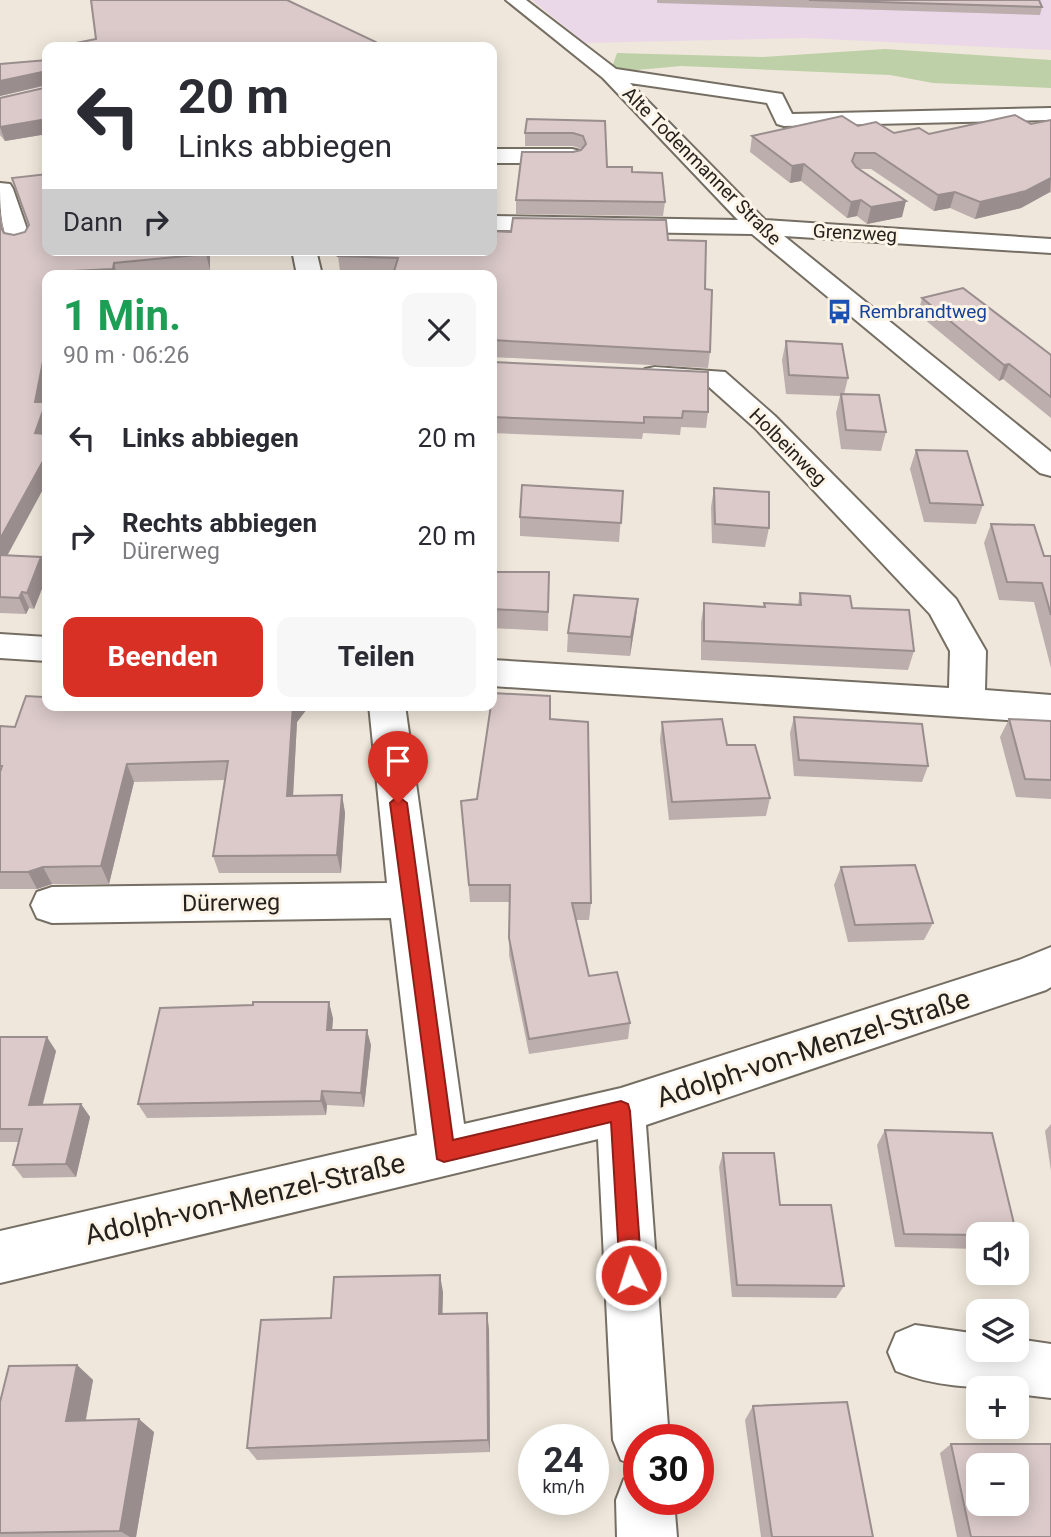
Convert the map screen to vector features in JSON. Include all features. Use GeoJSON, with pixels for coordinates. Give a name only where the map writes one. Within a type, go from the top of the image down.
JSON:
{"type":"FeatureCollection","features":[{"type":"Feature","properties":{"kind":"street","name":"Alte Todenmanner Straße"},"geometry":{"type":"LineString","coordinates":[[515,0],[610,74],[758,227],[1051,467]]}},
{"type":"Feature","properties":{"kind":"street"},"geometry":{"type":"LineString","coordinates":[[610,74],[775,98],[784,120],[1051,114]]}},
{"type":"Feature","properties":{"kind":"street"},"geometry":{"type":"LineString","coordinates":[[497,156],[572,156]]}},
{"type":"Feature","properties":{"kind":"street"},"geometry":{"type":"LineString","coordinates":[[2,189],[19,242]]}},
{"type":"Feature","properties":{"kind":"street","name":"Grenzweg"},"geometry":{"type":"LineString","coordinates":[[918,215],[952,238]]}},
{"type":"Feature","properties":{"kind":"street"},"geometry":{"type":"LineString","coordinates":[[497,223],[758,227]]}},
{"type":"Feature","properties":{"kind":"street","name":"Grenzweg"},"geometry":{"type":"LineString","coordinates":[[758,227],[1051,246]]}},
{"type":"Feature","properties":{"kind":"street","name":"Holbeinweg"},"geometry":{"type":"LineString","coordinates":[[631,374],[715,378],[765,422],[943,607],[968,651],[967,702]]}},
{"type":"Feature","properties":{"kind":"street"},"geometry":{"type":"LineString","coordinates":[[0,646],[42,649]]}},
{"type":"Feature","properties":{"kind":"street"},"geometry":{"type":"LineString","coordinates":[[497,674],[1051,709]]}},
{"type":"Feature","properties":{"kind":"street"},"geometry":{"type":"LineString","coordinates":[[388,711],[444,1152]]}},
{"type":"Feature","properties":{"kind":"street","name":"Dürerweg"},"geometry":{"type":"LineString","coordinates":[[52,905],[410,900]]}},
{"type":"Feature","properties":{"kind":"street","name":"Adolph-von-Menzel-Straße"},"geometry":{"type":"LineString","coordinates":[[0,1257],[621,1111],[1030,976],[1051,966]]}},
{"type":"Feature","properties":{"kind":"street"},"geometry":{"type":"LineString","coordinates":[[621,1111],[640,1424]]}},
{"type":"Feature","properties":{"kind":"street"},"geometry":{"type":"LineString","coordinates":[[915,1352],[1051,1371]]}},
{"type":"Feature","properties":{"kind":"street"},"geometry":{"type":"LineString","coordinates":[[646,1515],[647,1537]]}},
{"type":"Feature","properties":{"kind":"shaded area"},"geometry":{"type":"Polygon","coordinates":[[[532,0],[1051,0],[1051,50],[806,38],[585,43],[532,0]]]}},
{"type":"Feature","properties":{"kind":"green space"},"geometry":{"type":"Polygon","coordinates":[[[885,49],[1051,60],[1051,88],[933,83],[890,75],[681,66],[626,71],[612,67],[617,53],[763,57],[885,49]]]}},
{"type":"Feature","properties":{"kind":"building"},"geometry":{"type":"Polygon","coordinates":[[[91,0],[287,0],[376,42],[81,42],[96,39],[91,0]]]}},
{"type":"Feature","properties":{"kind":"building"},"geometry":{"type":"Polygon","coordinates":[[[809,0],[1039,0],[1042,7],[809,0]]]}},
{"type":"Feature","properties":{"kind":"building"},"geometry":{"type":"Polygon","coordinates":[[[42,60],[42,72],[0,81],[0,64],[42,60]]]}},
{"type":"Feature","properties":{"kind":"building"},"geometry":{"type":"Polygon","coordinates":[[[42,88],[42,120],[0,127],[0,98],[42,88]]]}},
{"type":"Feature","properties":{"kind":"building"},"geometry":{"type":"Polygon","coordinates":[[[1015,115],[1031,124],[1051,120],[1051,178],[1026,191],[980,202],[955,192],[938,195],[875,153],[855,153],[852,161],[856,167],[906,201],[871,207],[861,200],[851,202],[804,164],[792,166],[752,136],[842,116],[858,126],[876,122],[894,133],[919,128],[929,134],[1015,115]]]}},
{"type":"Feature","properties":{"kind":"building"},"geometry":{"type":"Polygon","coordinates":[[[527,119],[605,121],[607,167],[632,167],[632,172],[662,173],[665,202],[516,200],[522,152],[573,152],[581,150],[586,144],[583,136],[573,133],[525,133],[527,119]]]}},
{"type":"Feature","properties":{"kind":"building"},"geometry":{"type":"Polygon","coordinates":[[[42,175],[42,256],[186,256],[114,263],[113,269],[42,270],[42,366],[35,402],[42,402],[42,413],[35,433],[42,434],[42,463],[0,539],[0,226],[4,233],[14,235],[25,232],[29,225],[12,178],[42,175]]]}},
{"type":"Feature","properties":{"kind":"building"},"geometry":{"type":"Polygon","coordinates":[[[513,218],[666,220],[668,240],[706,241],[705,289],[712,290],[710,352],[497,340],[497,270],[394,270],[398,258],[338,256],[497,256],[497,231],[511,232],[513,218]]]}},
{"type":"Feature","properties":{"kind":"building"},"geometry":{"type":"Polygon","coordinates":[[[963,288],[1051,355],[1051,397],[1009,364],[1004,365],[922,298],[963,288]]]}},
{"type":"Feature","properties":{"kind":"building"},"geometry":{"type":"Polygon","coordinates":[[[786,341],[842,344],[848,378],[789,375],[786,341]]]}},
{"type":"Feature","properties":{"kind":"building"},"geometry":{"type":"Polygon","coordinates":[[[497,362],[708,372],[708,412],[683,411],[682,418],[644,417],[644,423],[497,417],[497,362]]]}},
{"type":"Feature","properties":{"kind":"building"},"geometry":{"type":"Polygon","coordinates":[[[841,394],[879,395],[886,432],[846,430],[841,394]]]}},
{"type":"Feature","properties":{"kind":"building"},"geometry":{"type":"Polygon","coordinates":[[[916,450],[967,451],[983,505],[930,503],[916,450]]]}},
{"type":"Feature","properties":{"kind":"building"},"geometry":{"type":"Polygon","coordinates":[[[522,485],[623,491],[621,523],[520,517],[522,485]]]}},
{"type":"Feature","properties":{"kind":"building"},"geometry":{"type":"Polygon","coordinates":[[[714,488],[769,492],[769,528],[715,524],[714,488]]]}},
{"type":"Feature","properties":{"kind":"building"},"geometry":{"type":"Polygon","coordinates":[[[991,524],[1034,525],[1044,556],[1051,556],[1051,615],[1042,583],[1007,582],[991,524]]]}},
{"type":"Feature","properties":{"kind":"building"},"geometry":{"type":"Polygon","coordinates":[[[0,555],[41,557],[27,593],[22,592],[19,598],[0,597],[0,555]]]}},
{"type":"Feature","properties":{"kind":"building"},"geometry":{"type":"Polygon","coordinates":[[[497,572],[549,572],[548,612],[497,609],[497,572]]]}},
{"type":"Feature","properties":{"kind":"building"},"geometry":{"type":"Polygon","coordinates":[[[800,593],[850,596],[852,608],[909,610],[914,651],[704,641],[704,603],[765,607],[764,603],[801,605],[800,593]]]}},
{"type":"Feature","properties":{"kind":"building"},"geometry":{"type":"Polygon","coordinates":[[[574,595],[638,599],[631,637],[568,633],[574,595]]]}},
{"type":"Feature","properties":{"kind":"building"},"geometry":{"type":"Polygon","coordinates":[[[497,693],[550,696],[550,719],[588,722],[591,903],[572,903],[589,976],[617,972],[630,1023],[529,1039],[509,938],[510,885],[469,885],[461,801],[477,799],[490,711],[497,711],[497,693]]]}},
{"type":"Feature","properties":{"kind":"building"},"geometry":{"type":"Polygon","coordinates":[[[26,696],[42,697],[42,711],[293,711],[287,796],[342,795],[337,855],[213,856],[228,761],[127,764],[101,866],[43,867],[28,872],[0,872],[0,726],[15,727],[26,696]]]}},
{"type":"Feature","properties":{"kind":"building"},"geometry":{"type":"Polygon","coordinates":[[[794,717],[922,724],[928,766],[799,760],[794,717]]]}},
{"type":"Feature","properties":{"kind":"building"},"geometry":{"type":"Polygon","coordinates":[[[722,719],[727,745],[755,745],[770,798],[672,802],[662,722],[722,719]]]}},
{"type":"Feature","properties":{"kind":"building"},"geometry":{"type":"Polygon","coordinates":[[[1009,719],[1051,721],[1051,780],[1025,779],[1009,719]]]}},
{"type":"Feature","properties":{"kind":"building"},"geometry":{"type":"Polygon","coordinates":[[[915,865],[933,923],[855,925],[841,867],[915,865]]]}},
{"type":"Feature","properties":{"kind":"building"},"geometry":{"type":"Polygon","coordinates":[[[253,1002],[329,1002],[327,1030],[367,1030],[361,1093],[322,1091],[321,1101],[138,1104],[160,1008],[253,1005],[253,1002]]]}},
{"type":"Feature","properties":{"kind":"building"},"geometry":{"type":"Polygon","coordinates":[[[0,1037],[47,1037],[29,1105],[81,1104],[66,1164],[13,1165],[22,1129],[0,1129],[0,1037]]]}},
{"type":"Feature","properties":{"kind":"building"},"geometry":{"type":"Polygon","coordinates":[[[885,1130],[992,1133],[1014,1222],[966,1222],[966,1235],[904,1234],[885,1130]]]}},
{"type":"Feature","properties":{"kind":"building"},"geometry":{"type":"Polygon","coordinates":[[[723,1153],[774,1153],[780,1205],[831,1205],[844,1286],[737,1285],[723,1153]]]}},
{"type":"Feature","properties":{"kind":"building"},"geometry":{"type":"Polygon","coordinates":[[[440,1275],[439,1314],[487,1313],[488,1440],[247,1448],[261,1320],[331,1318],[334,1277],[440,1275]]]}},
{"type":"Feature","properties":{"kind":"building"},"geometry":{"type":"Polygon","coordinates":[[[77,1365],[66,1421],[139,1419],[120,1531],[0,1533],[0,1402],[9,1366],[77,1365]]]}},
{"type":"Feature","properties":{"kind":"building"},"geometry":{"type":"Polygon","coordinates":[[[847,1402],[873,1537],[772,1537],[753,1406],[847,1402]]]}},
{"type":"Feature","properties":{"kind":"building"},"geometry":{"type":"Polygon","coordinates":[[[951,1444],[1051,1444],[1051,1537],[971,1537],[966,1516],[1029,1516],[1029,1453],[966,1453],[966,1514],[951,1444]]]}},
{"type":"Feature","properties":{"kind":"place","name":"Rembrandtweg"},"geometry":{"type":"Point","coordinates":[839,311]}},
{"type":"Feature","properties":{"kind":"route"},"geometry":{"type":"LineString","coordinates":[[398,803],[444,1152],[621,1111],[631,1275]]}}]}
